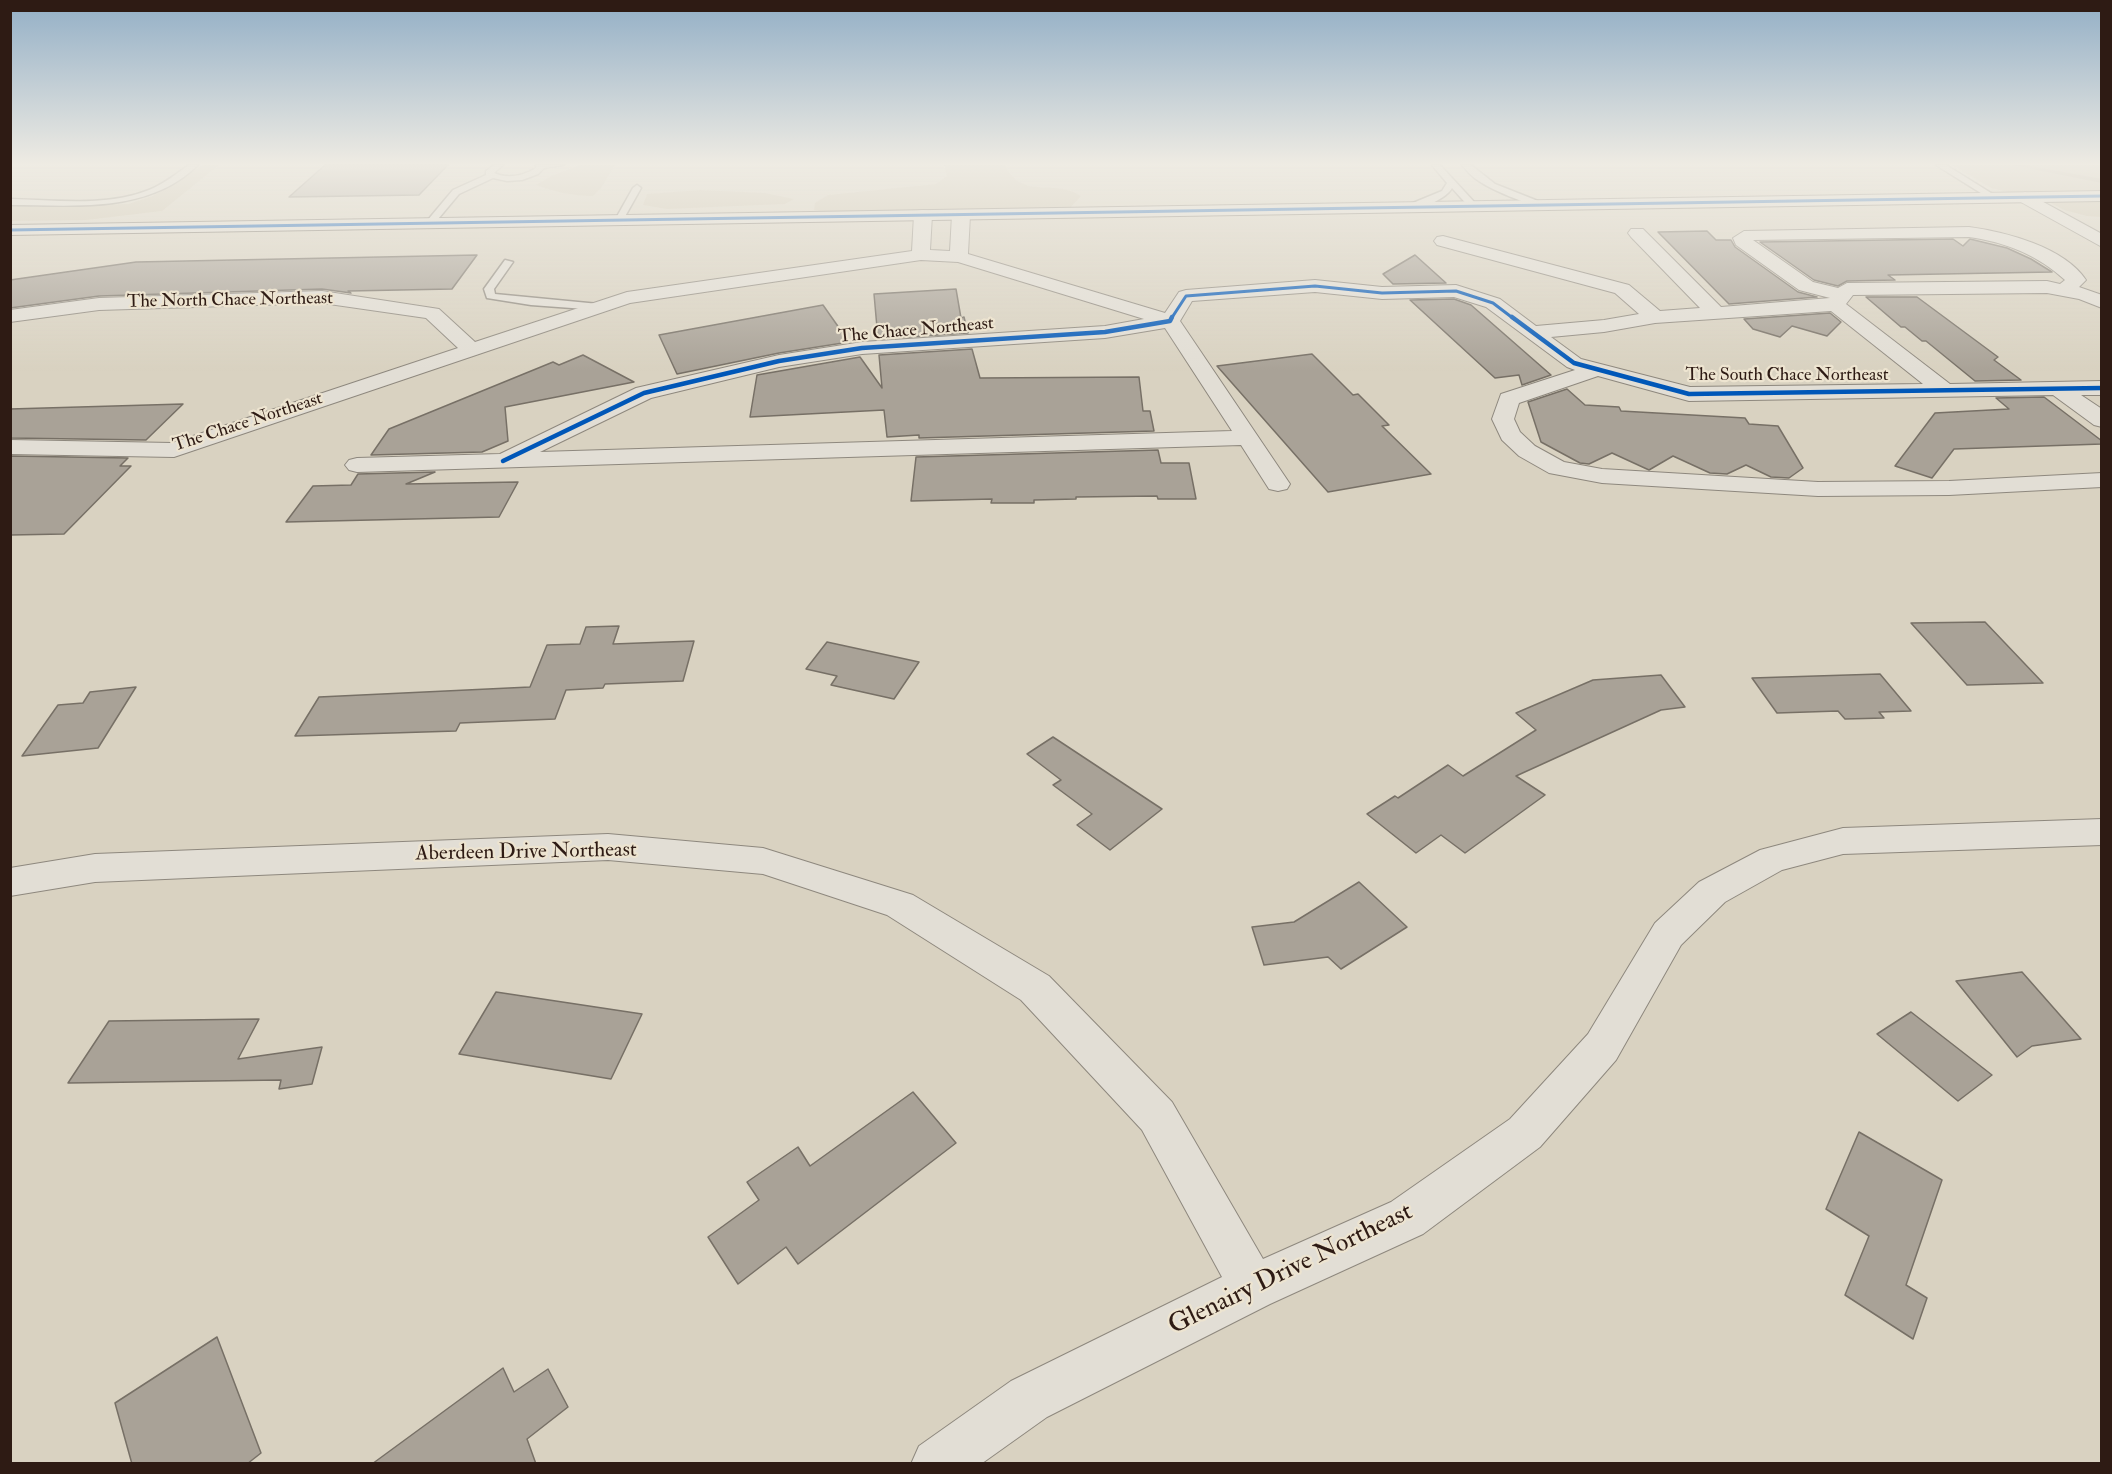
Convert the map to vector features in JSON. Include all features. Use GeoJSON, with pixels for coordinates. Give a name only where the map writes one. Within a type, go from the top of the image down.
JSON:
{"type":"FeatureCollection","features":[{"type":"Feature","properties":{"kind":"street"},"geometry":{"type":"LineString","coordinates":[[921,255],[922,234]]}},
{"type":"Feature","properties":{"kind":"street"},"geometry":{"type":"LineString","coordinates":[[958,257],[960,234]]}},
{"type":"Feature","properties":{"kind":"street"},"geometry":{"type":"LineString","coordinates":[[1639,234],[1716,314]]}},
{"type":"Feature","properties":{"kind":"street"},"geometry":{"type":"LineString","coordinates":[[1838,300],[1806,286],[1742,242],[1742,238],[1871,234]]}},
{"type":"Feature","properties":{"kind":"street"},"geometry":{"type":"LineString","coordinates":[[1991,234],[2039,253],[2065,269],[2077,280],[2064,290]]}},
{"type":"Feature","properties":{"kind":"street"},"geometry":{"type":"LineString","coordinates":[[2088,234],[2102,242]]}},
{"type":"Feature","properties":{"kind":"street"},"geometry":{"type":"LineString","coordinates":[[1443,241],[1622,289],[1655,317]]}},
{"type":"Feature","properties":{"kind":"street"},"geometry":{"type":"LineString","coordinates":[[471,350],[627,298],[921,255],[958,257],[1170,321],[1278,484]]}},
{"type":"Feature","properties":{"kind":"street","name":"The South Chace Northeast"},"geometry":{"type":"LineString","coordinates":[[1170,321],[1186,296],[1316,286],[1382,292],[1456,291],[1493,303],[1574,363],[1689,394],[2093,388]]}},
{"type":"Feature","properties":{"kind":"street"},"geometry":{"type":"LineString","coordinates":[[1533,333],[1604,326],[1655,317],[1716,314],[1838,300],[1847,288],[2048,287],[2084,294],[2102,302]]}},
{"type":"Feature","properties":{"kind":"street","name":"The North Chace Northeast"},"geometry":{"type":"LineString","coordinates":[[10,316],[99,304],[322,297],[432,313],[471,350]]}},
{"type":"Feature","properties":{"kind":"street","name":"The South Chace Northeast"},"geometry":{"type":"LineString","coordinates":[[1838,300],[1946,391]]}},
{"type":"Feature","properties":{"kind":"street","name":"The Chace Northeast"},"geometry":{"type":"LineString","coordinates":[[503,461],[644,393],[779,361],[862,348],[1105,332],[1170,321]]}},
{"type":"Feature","properties":{"kind":"street","name":"The Chace Northeast"},"geometry":{"type":"LineString","coordinates":[[10,447],[174,450],[471,350]]}},
{"type":"Feature","properties":{"kind":"street"},"geometry":{"type":"LineString","coordinates":[[1597,369],[1509,399],[1503,419],[1510,435],[1527,452],[1557,468],[1602,476],[1818,489],[1949,488],[2102,480]]}},
{"type":"Feature","properties":{"kind":"street"},"geometry":{"type":"LineString","coordinates":[[2058,389],[2102,420]]}},
{"type":"Feature","properties":{"kind":"street","name":"The Chace Northeast"},"geometry":{"type":"LineString","coordinates":[[357,465],[1247,438]]}},
{"type":"Feature","properties":{"kind":"street","name":"Glenairy Drive Northeast"},"geometry":{"type":"LineString","coordinates":[[937,1464],[1029,1399],[1253,1287],[1407,1218],[1525,1133],[1602,1047],[1668,934],[1712,892],[1732,881],[1772,860],[1843,841],[2102,832]]}},
{"type":"Feature","properties":{"kind":"street","name":"Aberdeen Drive Northeast"},"geometry":{"type":"LineString","coordinates":[[10,882],[96,868],[608,847],[764,861],[888,901],[900,905],[1035,988],[1157,1116],[1253,1287]]}},
{"type":"Feature","properties":{"kind":"lane"},"geometry":{"type":"LineString","coordinates":[[508,262],[489,289],[491,296],[531,302],[599,307]]}},
{"type":"Feature","properties":{"kind":"building"},"geometry":{"type":"Polygon","coordinates":[[[1660,234],[1710,234],[1716,240],[1731,240],[1735,247],[1798,292],[1817,297],[1729,304],[1660,234]]]}},
{"type":"Feature","properties":{"kind":"building"},"geometry":{"type":"Polygon","coordinates":[[[1953,239],[1963,246],[1970,239],[2007,248],[2052,272],[1888,275],[1895,280],[1847,281],[1838,286],[1814,280],[1760,242],[1953,239]]]}},
{"type":"Feature","properties":{"kind":"building"},"geometry":{"type":"Polygon","coordinates":[[[477,255],[452,289],[348,291],[351,293],[322,289],[99,296],[10,308],[10,280],[136,262],[477,255]]]}},
{"type":"Feature","properties":{"kind":"building"},"geometry":{"type":"Polygon","coordinates":[[[1415,255],[1446,283],[1393,284],[1383,274],[1415,255]]]}},
{"type":"Feature","properties":{"kind":"building"},"geometry":{"type":"Polygon","coordinates":[[[956,289],[961,318],[964,317],[968,333],[878,339],[874,294],[956,289]]]}},
{"type":"Feature","properties":{"kind":"building"},"geometry":{"type":"Polygon","coordinates":[[[1866,297],[1917,297],[1998,357],[1994,360],[2021,380],[1975,381],[1926,341],[1922,341],[1905,327],[1901,327],[1866,297]]]}},
{"type":"Feature","properties":{"kind":"building"},"geometry":{"type":"Polygon","coordinates":[[[1454,299],[1471,305],[1551,375],[1522,385],[1519,375],[1495,378],[1410,300],[1454,299]]]}},
{"type":"Feature","properties":{"kind":"building"},"geometry":{"type":"Polygon","coordinates":[[[823,305],[849,342],[779,353],[677,374],[659,335],[823,305]]]}},
{"type":"Feature","properties":{"kind":"building"},"geometry":{"type":"Polygon","coordinates":[[[1830,313],[1841,322],[1827,336],[1792,326],[1780,337],[1753,329],[1744,319],[1830,313]]]}},
{"type":"Feature","properties":{"kind":"building"},"geometry":{"type":"Polygon","coordinates":[[[972,349],[980,378],[1139,377],[1143,411],[1150,411],[1154,431],[887,437],[884,410],[750,417],[757,375],[860,357],[882,388],[879,355],[972,349]]]}},
{"type":"Feature","properties":{"kind":"building"},"geometry":{"type":"Polygon","coordinates":[[[1312,354],[1353,395],[1358,394],[1389,425],[1382,426],[1431,474],[1328,492],[1217,366],[1312,354]]]}},
{"type":"Feature","properties":{"kind":"building"},"geometry":{"type":"Polygon","coordinates":[[[583,355],[634,382],[505,407],[508,441],[482,452],[371,455],[389,429],[553,362],[559,365],[583,355]]]}},
{"type":"Feature","properties":{"kind":"building"},"geometry":{"type":"Polygon","coordinates":[[[1567,389],[1585,405],[1619,407],[1621,411],[1745,418],[1749,424],[1778,426],[1803,468],[1789,478],[1771,477],[1746,465],[1727,474],[1710,473],[1673,456],[1649,470],[1612,453],[1589,464],[1580,463],[1541,442],[1528,402],[1567,389]]]}},
{"type":"Feature","properties":{"kind":"building"},"geometry":{"type":"Polygon","coordinates":[[[2044,397],[2102,441],[2102,444],[1954,449],[1932,478],[1895,466],[1935,413],[2009,409],[1996,398],[2044,397]]]}},
{"type":"Feature","properties":{"kind":"building"},"geometry":{"type":"Polygon","coordinates":[[[183,404],[146,440],[10,438],[10,409],[183,404]]]}},
{"type":"Feature","properties":{"kind":"building"},"geometry":{"type":"Polygon","coordinates":[[[1158,450],[1161,463],[1189,463],[1196,499],[1158,499],[1157,496],[1076,497],[1076,499],[1034,500],[1034,503],[991,503],[992,499],[911,501],[916,457],[1158,450]]]}},
{"type":"Feature","properties":{"kind":"building"},"geometry":{"type":"Polygon","coordinates":[[[10,456],[128,458],[120,466],[131,466],[64,534],[10,535],[10,456]]]}},
{"type":"Feature","properties":{"kind":"building"},"geometry":{"type":"Polygon","coordinates":[[[435,472],[406,484],[518,482],[499,517],[286,522],[313,486],[351,485],[358,474],[435,472]]]}},
{"type":"Feature","properties":{"kind":"building"},"geometry":{"type":"Polygon","coordinates":[[[1985,622],[2043,683],[1967,685],[1911,623],[1985,622]]]}},
{"type":"Feature","properties":{"kind":"building"},"geometry":{"type":"Polygon","coordinates":[[[619,626],[613,644],[694,641],[683,681],[605,684],[603,688],[566,690],[555,719],[460,723],[456,731],[295,736],[319,697],[530,687],[547,645],[580,644],[586,627],[619,626]]]}},
{"type":"Feature","properties":{"kind":"building"},"geometry":{"type":"Polygon","coordinates":[[[827,642],[919,662],[894,699],[831,685],[837,676],[806,669],[827,642]]]}},
{"type":"Feature","properties":{"kind":"building"},"geometry":{"type":"Polygon","coordinates":[[[1880,674],[1911,711],[1879,712],[1884,718],[1845,719],[1838,711],[1777,713],[1752,678],[1880,674]]]}},
{"type":"Feature","properties":{"kind":"building"},"geometry":{"type":"Polygon","coordinates":[[[1661,675],[1685,707],[1661,710],[1516,776],[1545,795],[1465,853],[1441,835],[1416,853],[1367,814],[1395,796],[1398,798],[1448,765],[1463,776],[1536,730],[1516,713],[1593,680],[1661,675]]]}},
{"type":"Feature","properties":{"kind":"building"},"geometry":{"type":"Polygon","coordinates":[[[136,687],[98,748],[22,756],[58,705],[83,703],[90,692],[136,687]]]}},
{"type":"Feature","properties":{"kind":"building"},"geometry":{"type":"Polygon","coordinates":[[[1053,737],[1162,809],[1110,850],[1077,825],[1092,814],[1053,785],[1061,780],[1027,754],[1053,737]]]}},
{"type":"Feature","properties":{"kind":"building"},"geometry":{"type":"Polygon","coordinates":[[[1359,882],[1407,927],[1341,969],[1328,957],[1264,965],[1252,927],[1294,922],[1359,882]]]}},
{"type":"Feature","properties":{"kind":"building"},"geometry":{"type":"Polygon","coordinates":[[[2022,972],[2081,1039],[2032,1046],[2017,1057],[1956,981],[2022,972]]]}},
{"type":"Feature","properties":{"kind":"building"},"geometry":{"type":"Polygon","coordinates":[[[496,992],[642,1014],[611,1079],[459,1054],[496,992]]]}},
{"type":"Feature","properties":{"kind":"building"},"geometry":{"type":"Polygon","coordinates":[[[1911,1012],[1992,1075],[1958,1101],[1877,1034],[1911,1012]]]}},
{"type":"Feature","properties":{"kind":"building"},"geometry":{"type":"Polygon","coordinates":[[[259,1019],[238,1059],[322,1047],[312,1084],[279,1089],[281,1080],[68,1083],[109,1021],[259,1019]]]}},
{"type":"Feature","properties":{"kind":"building"},"geometry":{"type":"Polygon","coordinates":[[[913,1092],[956,1143],[798,1264],[786,1247],[738,1284],[708,1237],[759,1200],[747,1182],[798,1147],[810,1166],[913,1092]]]}},
{"type":"Feature","properties":{"kind":"building"},"geometry":{"type":"Polygon","coordinates":[[[1859,1132],[1942,1180],[1906,1285],[1927,1298],[1913,1339],[1845,1295],[1869,1236],[1826,1209],[1859,1132]]]}},
{"type":"Feature","properties":{"kind":"building"},"geometry":{"type":"Polygon","coordinates":[[[217,1337],[261,1453],[247,1464],[132,1464],[115,1403],[217,1337]]]}},
{"type":"Feature","properties":{"kind":"building"},"geometry":{"type":"Polygon","coordinates":[[[503,1368],[514,1392],[548,1369],[568,1407],[527,1439],[536,1464],[372,1464],[503,1368]]]}},
{"type":"Feature","properties":{"kind":"cycle path"},"geometry":{"type":"LineString","coordinates":[[503,461],[644,393],[779,361],[862,348],[1105,332],[1170,321],[1186,296],[1315,286],[1382,293],[1456,291],[1493,303],[1574,363],[1689,394],[2102,388]]}}]}
